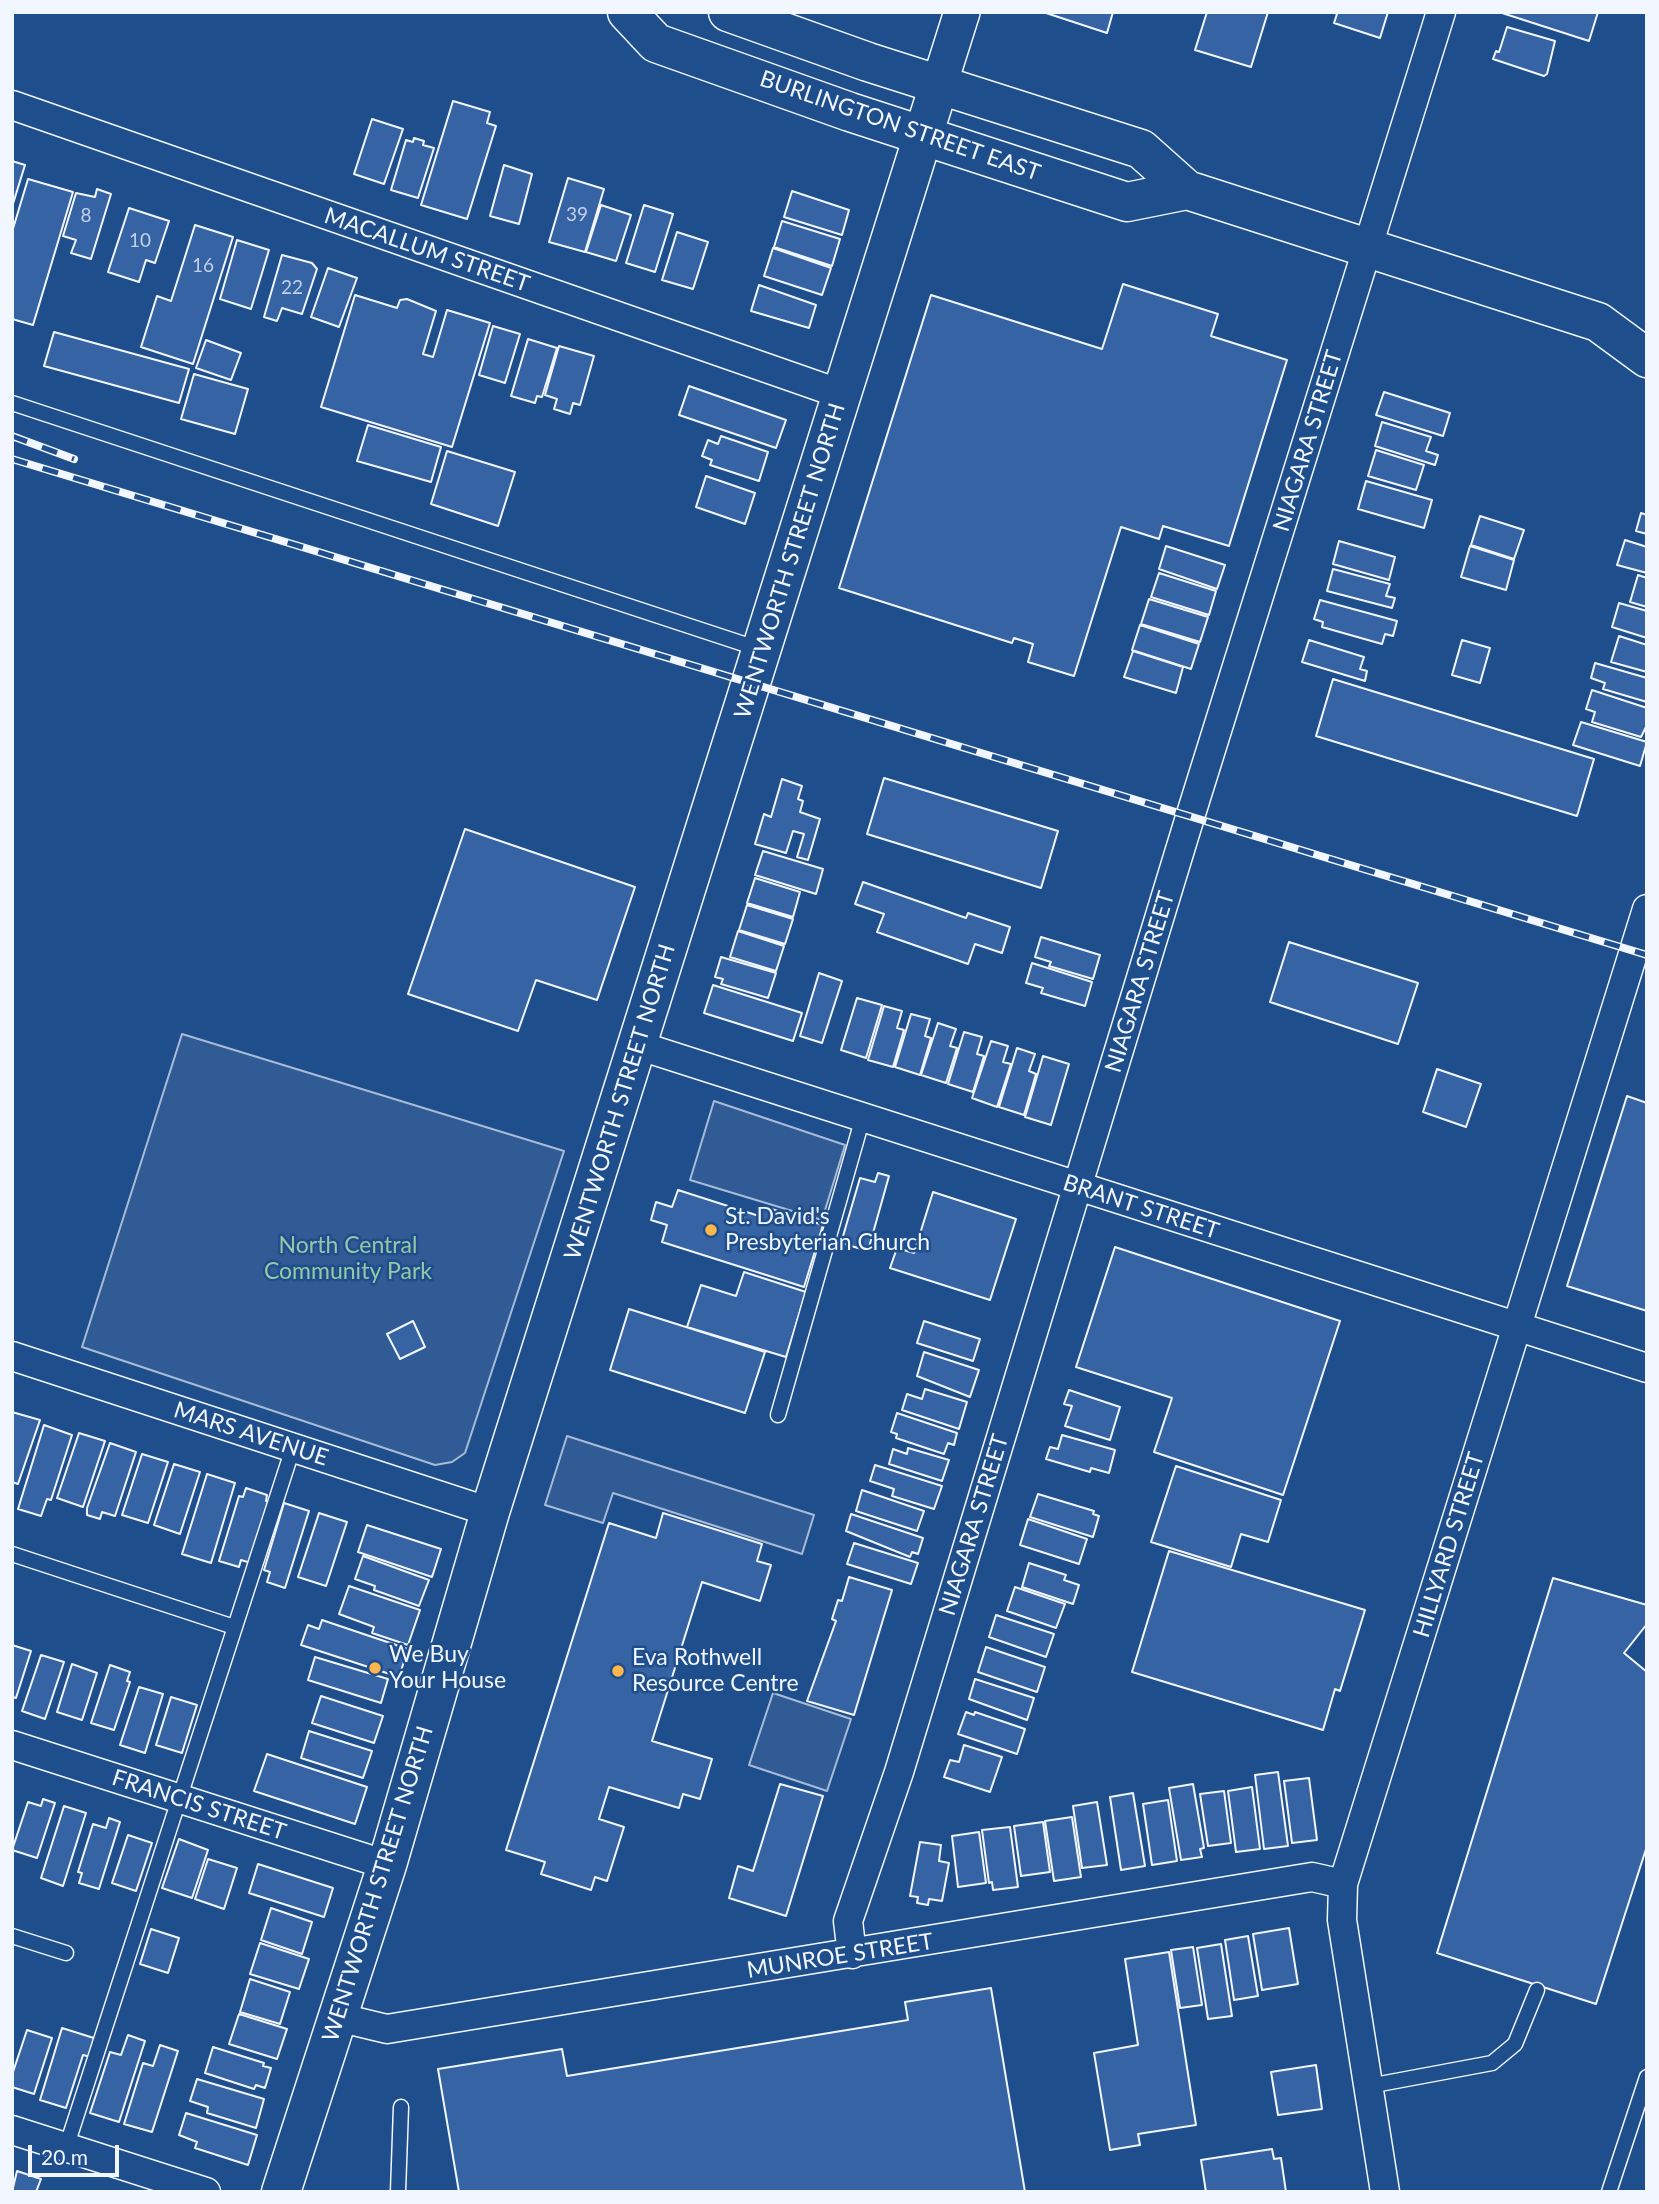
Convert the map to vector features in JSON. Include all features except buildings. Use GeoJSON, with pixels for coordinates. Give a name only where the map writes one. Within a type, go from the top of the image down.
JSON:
{"type":"FeatureCollection","features":[{"type":"Feature","properties":{"kind":"main road","name":"BURLINGTON STREET EAST"},"geometry":{"type":"LineString","coordinates":[[627,12],[656,43],[1127,202],[1187,190]]}},
{"type":"Feature","properties":{"kind":"main road","name":"BURLINGTON STREET EAST"},"geometry":{"type":"LineString","coordinates":[[728,12],[939,85],[1141,149],[1187,190],[1598,322],[1647,321]]}},
{"type":"Feature","properties":{"kind":"main road","name":"WENTWORTH STREET NORTH"},"geometry":{"type":"LineString","coordinates":[[281,2192],[387,1865],[491,1512],[939,85]]}},
{"type":"Feature","properties":{"kind":"main road","name":"BURLINGTON STREET EAST"},"geometry":{"type":"LineString","coordinates":[[1598,322],[1647,358]]}},
{"type":"Feature","properties":{"kind":"street","name":"WENTWORTH STREET NORTH"},"geometry":{"type":"LineString","coordinates":[[939,85],[962,12]]}},
{"type":"Feature","properties":{"kind":"street","name":"NIAGARA STREET"},"geometry":{"type":"LineString","coordinates":[[852,1954],[848,1921],[899,1772],[1076,1187],[1441,12]]}},
{"type":"Feature","properties":{"kind":"street","name":"MACALLUM STREET"},"geometry":{"type":"LineString","coordinates":[[12,105],[841,394]]}},
{"type":"Feature","properties":{"kind":"street","name":"HILLYARD STREET"},"geometry":{"type":"LineString","coordinates":[[1385,2192],[1342,1920],[1343,1884],[1647,909]]}},
{"type":"Feature","properties":{"kind":"street","name":"BRANT STREET"},"geometry":{"type":"LineString","coordinates":[[637,1045],[1647,1368]]}},
{"type":"Feature","properties":{"kind":"street","name":"MARS AVENUE"},"geometry":{"type":"LineString","coordinates":[[12,1356],[491,1512]]}},
{"type":"Feature","properties":{"kind":"street","name":"FRANCIS STREET"},"geometry":{"type":"LineString","coordinates":[[12,1745],[387,1865]]}},
{"type":"Feature","properties":{"kind":"street","name":"MUNROE STREET"},"geometry":{"type":"LineString","coordinates":[[337,2017],[387,2029],[1312,1877],[1343,1884]]}},
{"type":"Feature","properties":{"kind":"street"},"geometry":{"type":"LineString","coordinates":[[12,2130],[206,2192]]}},
{"type":"Feature","properties":{"kind":"lane"},"geometry":{"type":"LineString","coordinates":[[12,403],[762,650]]}},
{"type":"Feature","properties":{"kind":"lane"},"geometry":{"type":"LineString","coordinates":[[778,1415],[863,1117]]}},
{"type":"Feature","properties":{"kind":"lane"},"geometry":{"type":"LineString","coordinates":[[66,2148],[293,1448]]}},
{"type":"Feature","properties":{"kind":"lane"},"geometry":{"type":"LineString","coordinates":[[12,1554],[234,1627]]}},
{"type":"Feature","properties":{"kind":"lane"},"geometry":{"type":"LineString","coordinates":[[12,1936],[66,1953]]}},
{"type":"Feature","properties":{"kind":"lane"},"geometry":{"type":"LineString","coordinates":[[1369,2086],[1492,2063],[1515,2044],[1537,1990]]}},
{"type":"Feature","properties":{"kind":"lane"},"geometry":{"type":"LineString","coordinates":[[1609,2192],[1647,2077]]}},
{"type":"Feature","properties":{"kind":"lane"},"geometry":{"type":"LineString","coordinates":[[398,2192],[401,2106]]}},
{"type":"Feature","properties":{"kind":"shaded area","name":"North Central Community Park"},"geometry":{"type":"Polygon","coordinates":[[[182,1034],[564,1151],[465,1453],[452,1462],[435,1465],[82,1347],[182,1034]]]}},
{"type":"Feature","properties":{"kind":"shaded area"},"geometry":{"type":"Polygon","coordinates":[[[714,1101],[845,1145],[822,1220],[690,1180],[714,1101]]]}},
{"type":"Feature","properties":{"kind":"shaded area"},"geometry":{"type":"Polygon","coordinates":[[[567,1436],[814,1515],[802,1554],[613,1493],[603,1523],[545,1505],[567,1436]]]}},
{"type":"Feature","properties":{"kind":"shaded area"},"geometry":{"type":"Polygon","coordinates":[[[773,1693],[851,1719],[827,1791],[749,1765],[773,1693]]]}},
{"type":"Feature","properties":{"kind":"railway"},"geometry":{"type":"LineString","coordinates":[[12,436],[74,459]]}},
{"type":"Feature","properties":{"kind":"railway"},"geometry":{"type":"LineString","coordinates":[[12,459],[1647,955]]}},
{"type":"Feature","properties":{"kind":"place","name":"St. David's Presbyterian Church"},"geometry":{"type":"Point","coordinates":[711,1230]}},
{"type":"Feature","properties":{"kind":"place","name":"We Buy Your House"},"geometry":{"type":"Point","coordinates":[375,1668]}},
{"type":"Feature","properties":{"kind":"place","name":"Eva Rothwell Resource Centre"},"geometry":{"type":"Point","coordinates":[618,1671]}}]}
